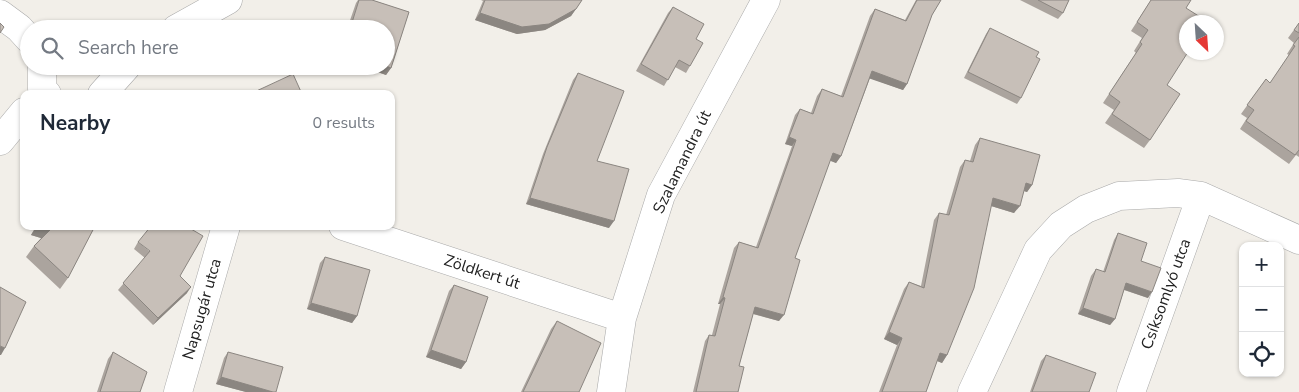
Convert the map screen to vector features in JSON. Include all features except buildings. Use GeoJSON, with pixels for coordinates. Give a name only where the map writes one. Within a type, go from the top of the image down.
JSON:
{"type":"FeatureCollection","features":[{"type":"Feature","properties":{"kind":"street"},"geometry":{"type":"LineString","coordinates":[[16,27],[17,0]]}},
{"type":"Feature","properties":{"kind":"street"},"geometry":{"type":"LineString","coordinates":[[192,20],[228,0]]}},
{"type":"Feature","properties":{"kind":"street","name":"Szalamandra út"},"geometry":{"type":"LineString","coordinates":[[610,392],[622,318],[662,195],[766,0]]}},
{"type":"Feature","properties":{"kind":"street"},"geometry":{"type":"LineString","coordinates":[[106,90],[119,75]]}},
{"type":"Feature","properties":{"kind":"street"},"geometry":{"type":"LineString","coordinates":[[0,141],[20,117]]}},
{"type":"Feature","properties":{"kind":"street"},"geometry":{"type":"LineString","coordinates":[[972,392],[1038,250],[1061,225],[1086,209],[1119,196],[1178,192],[1201,196],[1299,240]]}},
{"type":"Feature","properties":{"kind":"street","name":"Csíksomlyó utca"},"geometry":{"type":"LineString","coordinates":[[1131,392],[1201,196]]}},
{"type":"Feature","properties":{"kind":"street","name":"Napsugár utca"},"geometry":{"type":"LineString","coordinates":[[178,392],[225,230]]}},
{"type":"Feature","properties":{"kind":"street","name":"Zöldkert út"},"geometry":{"type":"LineString","coordinates":[[355,230],[622,318]]}}]}
